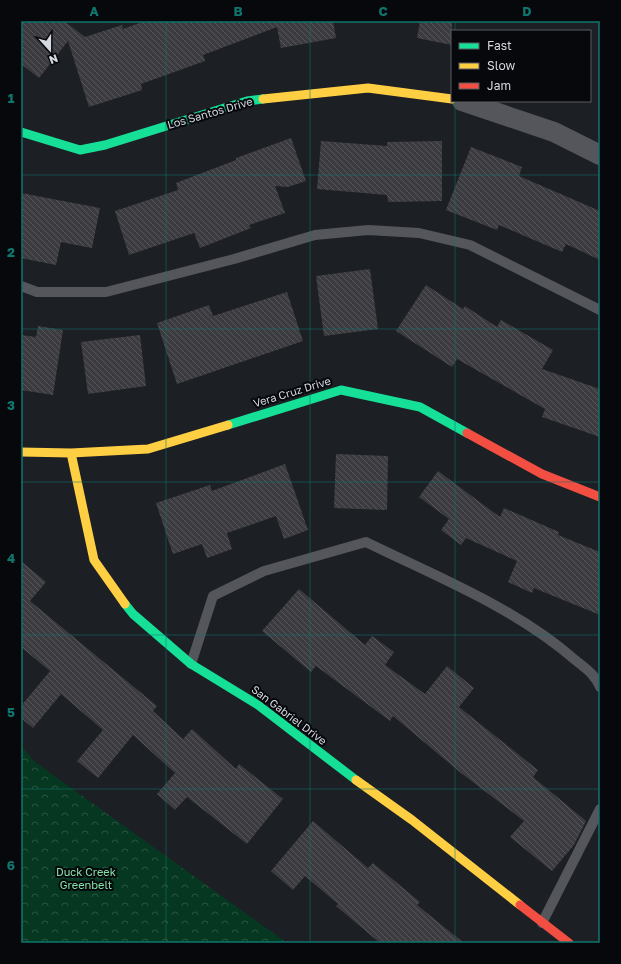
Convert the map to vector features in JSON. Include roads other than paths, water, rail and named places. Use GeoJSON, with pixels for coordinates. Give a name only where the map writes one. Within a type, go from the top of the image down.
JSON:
{"type":"FeatureCollection","features":[{"type":"Feature","properties":{"kind":"street","name":"Los Santos Drive"},"geometry":{"type":"LineString","coordinates":[[21,132],[80,150],[105,145],[247,101],[368,88],[451,99]]}},
{"type":"Feature","properties":{"kind":"street"},"geometry":{"type":"LineString","coordinates":[[465,102],[554,132],[600,155]]}},
{"type":"Feature","properties":{"kind":"street","name":"Vera Cruz Drive"},"geometry":{"type":"LineString","coordinates":[[21,452],[71,453],[148,449],[341,390],[420,407],[542,474],[600,497]]}},
{"type":"Feature","properties":{"kind":"street","name":"San Gabriel Drive"},"geometry":{"type":"LineString","coordinates":[[71,453],[94,560],[133,614],[191,664],[258,705],[332,763],[412,820],[569,943]]}},
{"type":"Feature","properties":{"kind":"lane"},"geometry":{"type":"LineString","coordinates":[[21,286],[37,292],[106,292],[234,260],[315,235],[368,230],[419,233],[470,245],[600,310]]}},
{"type":"Feature","properties":{"kind":"lane"},"geometry":{"type":"LineString","coordinates":[[191,664],[213,596],[264,571],[366,542],[504,610],[551,639],[596,677],[600,687]]}},
{"type":"Feature","properties":{"kind":"lane"},"geometry":{"type":"LineString","coordinates":[[542,923],[600,809]]}},
{"type":"Feature","properties":{"kind":"park label","name":"Duck Creek Greenbelt"},"geometry":{"type":"Point","coordinates":[86,878]}}]}
